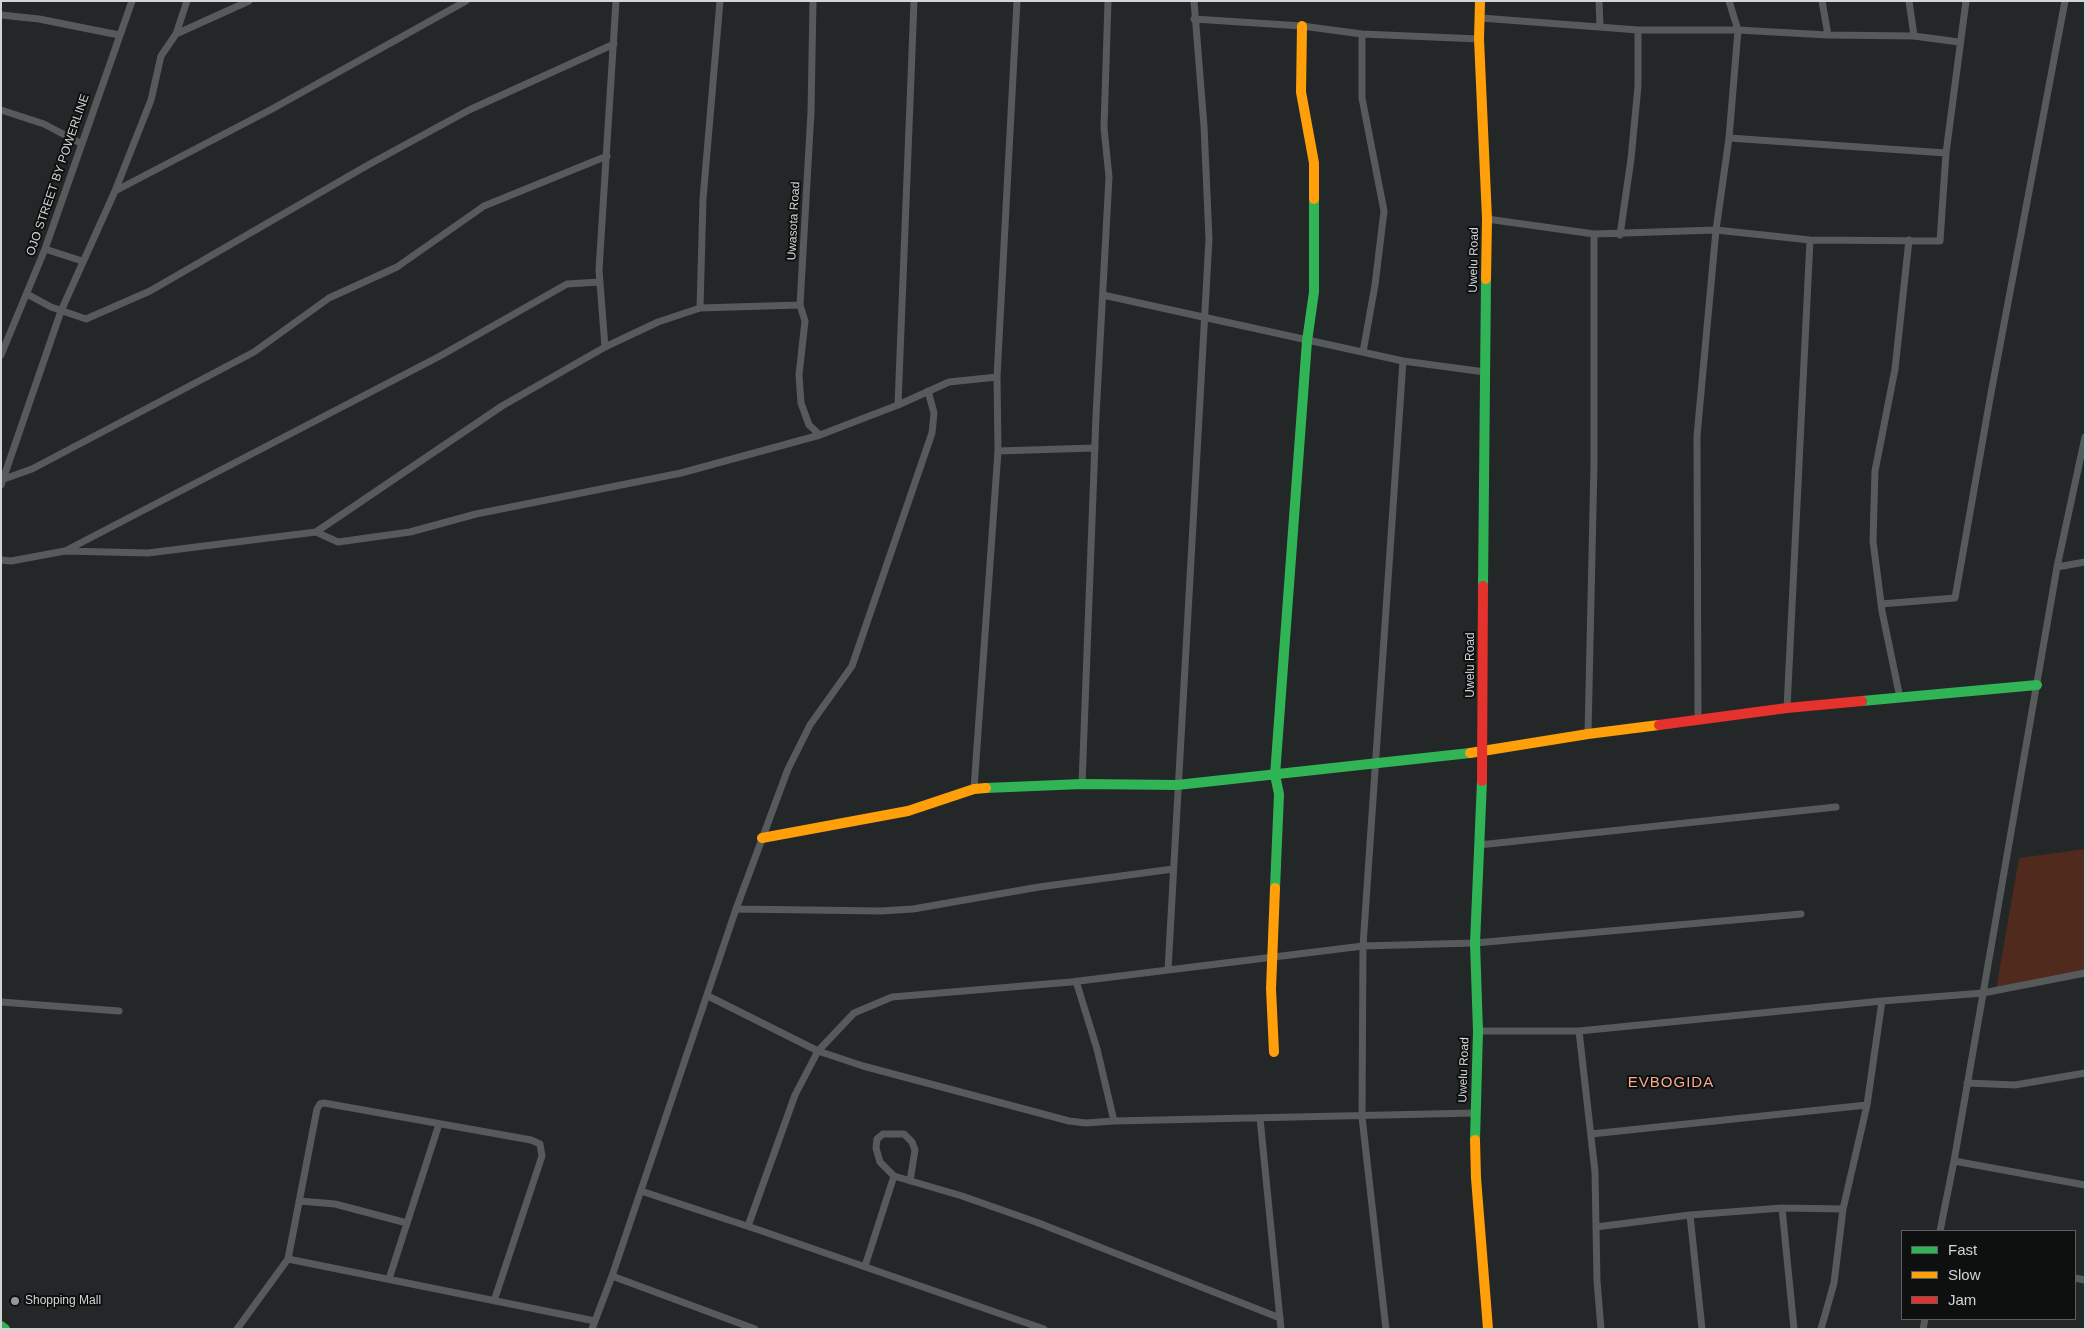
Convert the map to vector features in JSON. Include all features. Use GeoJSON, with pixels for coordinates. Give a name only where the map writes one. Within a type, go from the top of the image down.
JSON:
{"type":"FeatureCollection","features":[{"type":"Feature","properties":{"kind":"street","name":"OJO STREET BY POWERLINE"},"geometry":{"type":"LineString","coordinates":[[2,350],[45,249],[132,1]]}},
{"type":"Feature","properties":{"kind":"street"},"geometry":{"type":"LineString","coordinates":[[2,482],[61,311],[115,191],[151,100],[161,56],[176,34],[187,1]]}},
{"type":"Feature","properties":{"kind":"street"},"geometry":{"type":"LineString","coordinates":[[176,34],[248,1]]}},
{"type":"Feature","properties":{"kind":"street"},"geometry":{"type":"LineString","coordinates":[[115,191],[272,109],[466,1]]}},
{"type":"Feature","properties":{"kind":"street"},"geometry":{"type":"LineString","coordinates":[[605,347],[600,282],[616,1]]}},
{"type":"Feature","properties":{"kind":"street"},"geometry":{"type":"LineString","coordinates":[[700,308],[704,199],[720,1]]}},
{"type":"Feature","properties":{"kind":"street","name":"Uwasota Road"},"geometry":{"type":"LineString","coordinates":[[813,1],[811,112],[800,306],[805,321],[799,375],[801,403],[809,425],[820,435]]}},
{"type":"Feature","properties":{"kind":"street"},"geometry":{"type":"LineString","coordinates":[[898,405],[914,1]]}},
{"type":"Feature","properties":{"kind":"street"},"geometry":{"type":"LineString","coordinates":[[974,789],[998,451],[997,376],[1017,1]]}},
{"type":"Feature","properties":{"kind":"street"},"geometry":{"type":"LineString","coordinates":[[1082,784],[1095,448],[1109,177],[1104,128],[1108,1]]}},
{"type":"Feature","properties":{"kind":"street"},"geometry":{"type":"LineString","coordinates":[[1168,970],[1209,239],[1204,126],[1194,20],[1194,1]]}},
{"type":"Feature","properties":{"kind":"street","name":"Uwelu Road"},"geometry":{"type":"LineString","coordinates":[[1480,1],[1479,39],[1487,219],[1483,478],[1483,752],[1475,943],[1478,1031],[1475,1114],[1476,1178],[1488,1329]]}},
{"type":"Feature","properties":{"kind":"street"},"geometry":{"type":"LineString","coordinates":[[1599,1],[1600,27]]}},
{"type":"Feature","properties":{"kind":"street"},"geometry":{"type":"LineString","coordinates":[[1698,720],[1697,436],[1716,230],[1729,138],[1738,30],[1729,1]]}},
{"type":"Feature","properties":{"kind":"street"},"geometry":{"type":"LineString","coordinates":[[1822,1],[1828,35]]}},
{"type":"Feature","properties":{"kind":"street"},"geometry":{"type":"LineString","coordinates":[[1909,1],[1914,36]]}},
{"type":"Feature","properties":{"kind":"street"},"geometry":{"type":"LineString","coordinates":[[1487,219],[1594,234],[1620,235],[1716,230],[1810,240],[1940,241],[1946,153],[1959,42],[1966,1]]}},
{"type":"Feature","properties":{"kind":"street"},"geometry":{"type":"LineString","coordinates":[[1881,604],[1955,598],[2065,1]]}},
{"type":"Feature","properties":{"kind":"street"},"geometry":{"type":"LineString","coordinates":[[1,16],[39,19],[119,35]]}},
{"type":"Feature","properties":{"kind":"street"},"geometry":{"type":"LineString","coordinates":[[1481,18],[1638,30],[1738,30],[1828,35],[1914,36],[1959,42]]}},
{"type":"Feature","properties":{"kind":"street"},"geometry":{"type":"LineString","coordinates":[[1194,20],[1302,26],[1362,34],[1479,39]]}},
{"type":"Feature","properties":{"kind":"street"},"geometry":{"type":"LineString","coordinates":[[1274,1052],[1271,989],[1280,794],[1275,775],[1307,341],[1314,292],[1314,163],[1301,92],[1302,26]]}},
{"type":"Feature","properties":{"kind":"street"},"geometry":{"type":"LineString","coordinates":[[1620,235],[1631,159],[1637,95],[1638,30]]}},
{"type":"Feature","properties":{"kind":"street"},"geometry":{"type":"LineString","coordinates":[[1362,34],[1362,98],[1384,211],[1375,285],[1363,352]]}},
{"type":"Feature","properties":{"kind":"street"},"geometry":{"type":"LineString","coordinates":[[27,294],[61,311],[86,319],[150,291],[368,165],[469,110],[614,44]]}},
{"type":"Feature","properties":{"kind":"street"},"geometry":{"type":"LineString","coordinates":[[1,110],[44,124],[82,144]]}},
{"type":"Feature","properties":{"kind":"street"},"geometry":{"type":"LineString","coordinates":[[1729,138],[1946,153]]}},
{"type":"Feature","properties":{"kind":"street"},"geometry":{"type":"LineString","coordinates":[[2,482],[32,469],[254,352],[329,298],[397,267],[484,206],[607,156]]}},
{"type":"Feature","properties":{"kind":"street"},"geometry":{"type":"LineString","coordinates":[[1588,734],[1594,464],[1594,234]]}},
{"type":"Feature","properties":{"kind":"street"},"geometry":{"type":"LineString","coordinates":[[1787,708],[1810,240]]}},
{"type":"Feature","properties":{"kind":"street"},"geometry":{"type":"LineString","coordinates":[[1900,698],[1881,604],[1873,541],[1875,471],[1895,368],[1908,240]]}},
{"type":"Feature","properties":{"kind":"street"},"geometry":{"type":"LineString","coordinates":[[45,249],[82,261]]}},
{"type":"Feature","properties":{"kind":"street"},"geometry":{"type":"LineString","coordinates":[[65,551],[440,356],[566,284],[600,282]]}},
{"type":"Feature","properties":{"kind":"street"},"geometry":{"type":"LineString","coordinates":[[1103,295],[1402,361],[1485,372]]}},
{"type":"Feature","properties":{"kind":"street"},"geometry":{"type":"LineString","coordinates":[[1,560],[11,561],[65,551],[148,554],[316,532],[502,406],[605,347],[658,322],[700,308],[800,306]]}},
{"type":"Feature","properties":{"kind":"street"},"geometry":{"type":"LineString","coordinates":[[1386,1329],[1362,1117],[1363,946],[1402,361]]}},
{"type":"Feature","properties":{"kind":"street"},"geometry":{"type":"LineString","coordinates":[[316,532],[338,542],[410,532],[476,514],[681,473],[820,435],[898,405],[948,382],[997,376]]}},
{"type":"Feature","properties":{"kind":"street"},"geometry":{"type":"LineString","coordinates":[[592,1329],[641,1192],[736,909],[788,769],[810,725],[852,666],[932,433],[934,413],[928,391]]}},
{"type":"Feature","properties":{"kind":"street"},"geometry":{"type":"LineString","coordinates":[[1940,1230],[1954,1161],[1966,1083],[2057,567],[2085,437]]}},
{"type":"Feature","properties":{"kind":"street"},"geometry":{"type":"LineString","coordinates":[[998,451],[1095,448]]}},
{"type":"Feature","properties":{"kind":"street"},"geometry":{"type":"LineString","coordinates":[[2057,567],[2085,562]]}},
{"type":"Feature","properties":{"kind":"street"},"geometry":{"type":"LineString","coordinates":[[762,838],[908,811],[974,789],[1082,784],[1177,785],[1483,752],[1588,734],[1787,708],[2037,685]]}},
{"type":"Feature","properties":{"kind":"street"},"geometry":{"type":"LineString","coordinates":[[1479,845],[1836,808]]}},
{"type":"Feature","properties":{"kind":"street"},"geometry":{"type":"LineString","coordinates":[[736,909],[881,911],[913,909],[1039,887],[1174,869]]}},
{"type":"Feature","properties":{"kind":"street"},"geometry":{"type":"LineString","coordinates":[[748,1226],[795,1094],[818,1051],[854,1013],[892,996],[1076,982],[1363,946],[1475,943],[1801,914]]}},
{"type":"Feature","properties":{"kind":"street"},"geometry":{"type":"LineString","coordinates":[[1478,1031],[1579,1031],[1882,1000],[1983,992],[2085,973]]}},
{"type":"Feature","properties":{"kind":"street"},"geometry":{"type":"LineString","coordinates":[[1076,982],[1098,1049],[1114,1121]]}},
{"type":"Feature","properties":{"kind":"street"},"geometry":{"type":"LineString","coordinates":[[708,996],[818,1051],[863,1066],[1069,1121],[1086,1123],[1475,1114]]}},
{"type":"Feature","properties":{"kind":"street"},"geometry":{"type":"LineString","coordinates":[[1821,1329],[1834,1283],[1843,1209],[1867,1105],[1882,1000]]}},
{"type":"Feature","properties":{"kind":"street"},"geometry":{"type":"LineString","coordinates":[[1,1002],[119,1012]]}},
{"type":"Feature","properties":{"kind":"street"},"geometry":{"type":"LineString","coordinates":[[1579,1031],[1595,1172],[1597,1281],[1601,1329]]}},
{"type":"Feature","properties":{"kind":"street"},"geometry":{"type":"LineString","coordinates":[[1966,1083],[2015,1085],[2085,1073]]}},
{"type":"Feature","properties":{"kind":"street"},"geometry":{"type":"LineString","coordinates":[[236,1329],[288,1259],[317,1109],[320,1104],[328,1103],[531,1140],[540,1144],[542,1156],[494,1300]]}},
{"type":"Feature","properties":{"kind":"street"},"geometry":{"type":"LineString","coordinates":[[1591,1134],[1867,1105]]}},
{"type":"Feature","properties":{"kind":"street"},"geometry":{"type":"LineString","coordinates":[[1260,1118],[1281,1329]]}},
{"type":"Feature","properties":{"kind":"street"},"geometry":{"type":"LineString","coordinates":[[389,1279],[439,1124]]}},
{"type":"Feature","properties":{"kind":"street"},"geometry":{"type":"LineString","coordinates":[[910,1181],[914,1150],[912,1142],[904,1134],[883,1134],[877,1140],[876,1148],[880,1162],[894,1176],[910,1181],[962,1196],[1036,1222],[1280,1318]]}},
{"type":"Feature","properties":{"kind":"street"},"geometry":{"type":"LineString","coordinates":[[1954,1161],[2085,1185]]}},
{"type":"Feature","properties":{"kind":"street"},"geometry":{"type":"LineString","coordinates":[[864,1266],[894,1176]]}},
{"type":"Feature","properties":{"kind":"street"},"geometry":{"type":"LineString","coordinates":[[641,1192],[748,1226],[1044,1329]]}},
{"type":"Feature","properties":{"kind":"street"},"geometry":{"type":"LineString","coordinates":[[299,1201],[335,1204],[407,1224]]}},
{"type":"Feature","properties":{"kind":"street"},"geometry":{"type":"LineString","coordinates":[[1596,1227],[1690,1215],[1782,1208],[1843,1209]]}},
{"type":"Feature","properties":{"kind":"street"},"geometry":{"type":"LineString","coordinates":[[1782,1208],[1794,1329]]}},
{"type":"Feature","properties":{"kind":"street"},"geometry":{"type":"LineString","coordinates":[[1690,1215],[1702,1329]]}},
{"type":"Feature","properties":{"kind":"street"},"geometry":{"type":"LineString","coordinates":[[288,1259],[595,1321]]}},
{"type":"Feature","properties":{"kind":"street"},"geometry":{"type":"LineString","coordinates":[[612,1276],[755,1329]]}},
{"type":"Feature","properties":{"kind":"street"},"geometry":{"type":"LineString","coordinates":[[1,1326],[5,1329]]}},
{"type":"Feature","properties":{"kind":"shaded area"},"geometry":{"type":"Polygon","coordinates":[[[2085,849],[2085,970],[1996,990],[2019,858],[2085,849]]]}},
{"type":"Feature","properties":{"kind":"traffic: fast"},"geometry":{"type":"LineString","coordinates":[[1275,888],[1279,794],[1275,775],[1307,341],[1314,292],[1314,199]]}},
{"type":"Feature","properties":{"kind":"traffic: fast"},"geometry":{"type":"LineString","coordinates":[[1483,586],[1486,279]]}},
{"type":"Feature","properties":{"kind":"traffic: fast"},"geometry":{"type":"LineString","coordinates":[[1862,701],[2037,685]]}},
{"type":"Feature","properties":{"kind":"traffic: fast"},"geometry":{"type":"LineString","coordinates":[[986,788],[1082,784],[1177,785],[1470,753]]}},
{"type":"Feature","properties":{"kind":"traffic: fast"},"geometry":{"type":"LineString","coordinates":[[1475,1140],[1478,1031],[1475,943],[1482,781]]}},
{"type":"Feature","properties":{"kind":"traffic: fast"},"geometry":{"type":"LineString","coordinates":[[1,1326],[5,1329]]}},
{"type":"Feature","properties":{"kind":"traffic: slow"},"geometry":{"type":"LineString","coordinates":[[1480,1],[1479,39],[1487,219],[1486,279]]}},
{"type":"Feature","properties":{"kind":"traffic: slow"},"geometry":{"type":"LineString","coordinates":[[1302,26],[1301,92],[1314,163],[1314,199]]}},
{"type":"Feature","properties":{"kind":"traffic: slow"},"geometry":{"type":"LineString","coordinates":[[1470,753],[1588,734],[1659,725]]}},
{"type":"Feature","properties":{"kind":"traffic: slow"},"geometry":{"type":"LineString","coordinates":[[762,838],[908,811],[974,789],[986,788]]}},
{"type":"Feature","properties":{"kind":"traffic: slow"},"geometry":{"type":"LineString","coordinates":[[1274,1052],[1271,989],[1275,888]]}},
{"type":"Feature","properties":{"kind":"traffic: slow"},"geometry":{"type":"LineString","coordinates":[[1475,1140],[1476,1178],[1488,1329]]}},
{"type":"Feature","properties":{"kind":"traffic: jam"},"geometry":{"type":"LineString","coordinates":[[1482,781],[1483,586]]}},
{"type":"Feature","properties":{"kind":"traffic: jam"},"geometry":{"type":"LineString","coordinates":[[1659,725],[1787,708],[1862,701]]}},
{"type":"Feature","properties":{"kind":"place","name":"Shopping Mall"},"geometry":{"type":"Point","coordinates":[15,1301]}},
{"type":"Feature","properties":{"kind":"district","name":"EVBOGIDA"},"geometry":{"type":"Point","coordinates":[1671,1083]}}]}
